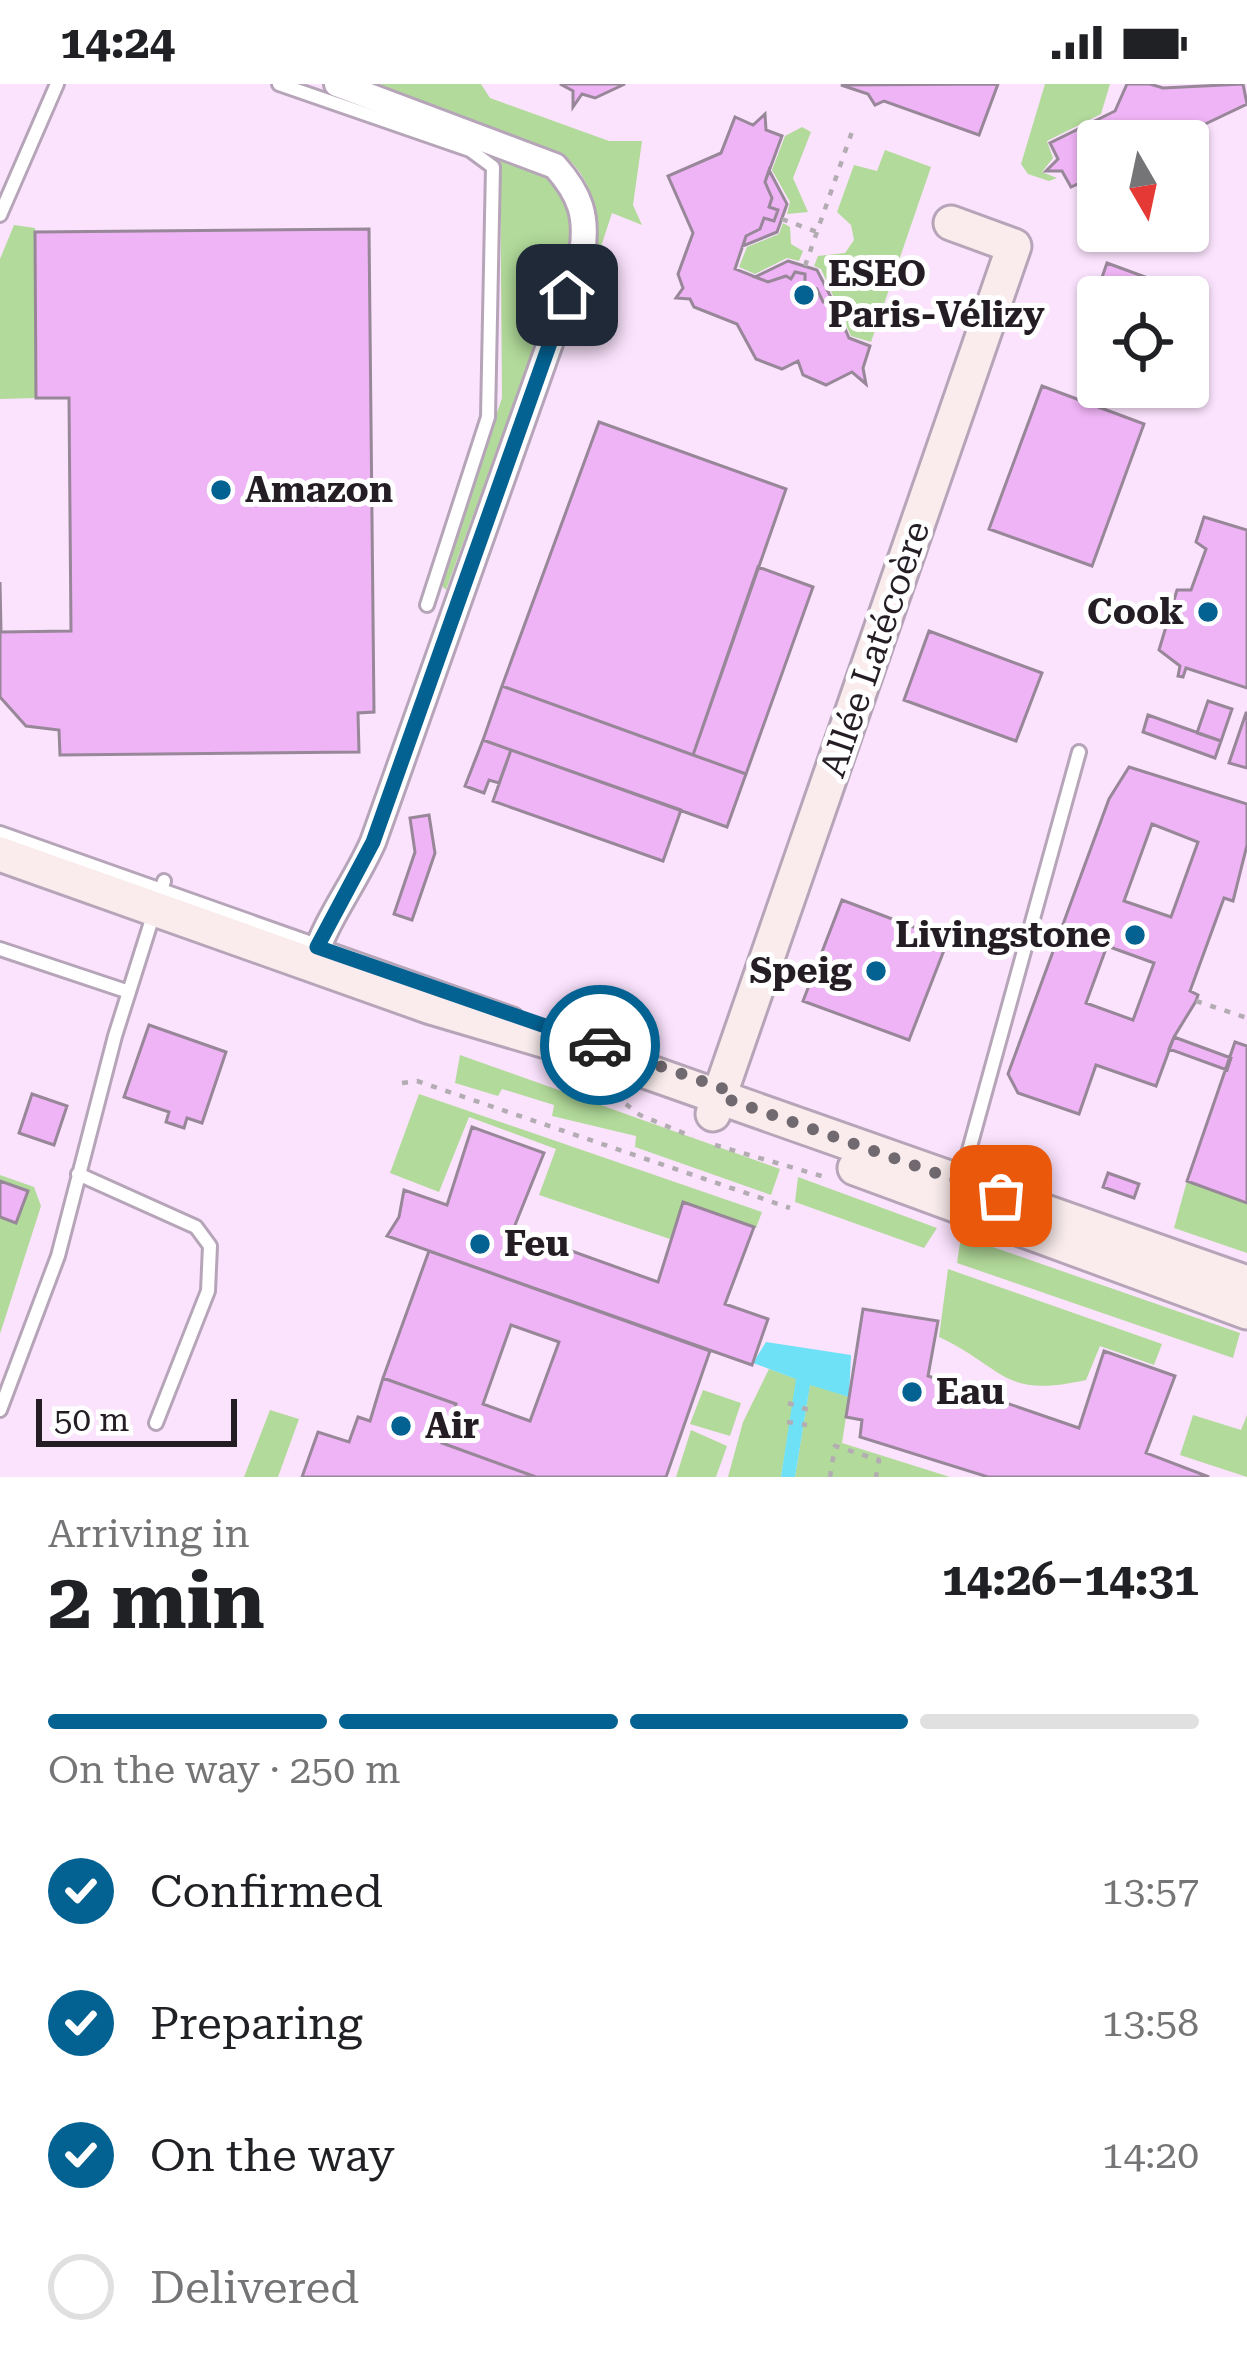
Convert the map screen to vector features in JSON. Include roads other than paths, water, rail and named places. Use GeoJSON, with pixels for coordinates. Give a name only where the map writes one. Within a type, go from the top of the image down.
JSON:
{"type":"FeatureCollection","features":[{"type":"Feature","properties":{"kind":"street"},"geometry":{"type":"LineString","coordinates":[[314,956],[373,842],[582,253],[587,222],[574,188],[555,166],[337,84]]}},
{"type":"Feature","properties":{"kind":"street","name":"Allée Latécoère"},"geometry":{"type":"LineString","coordinates":[[718,1100],[1014,246],[951,223]]}},
{"type":"Feature","properties":{"kind":"street"},"geometry":{"type":"LineString","coordinates":[[0,854],[160,894],[476,1022],[510,1042],[718,1100],[1247,1283]]}},
{"type":"Feature","properties":{"kind":"street"},"geometry":{"type":"LineString","coordinates":[[718,1100],[894,1182],[1247,1312]]}},
{"type":"Feature","properties":{"kind":"lane"},"geometry":{"type":"LineString","coordinates":[[0,214],[57,84]]}},
{"type":"Feature","properties":{"kind":"lane"},"geometry":{"type":"LineString","coordinates":[[279,84],[470,150],[493,167],[488,417],[427,605]]}},
{"type":"Feature","properties":{"kind":"lane"},"geometry":{"type":"LineString","coordinates":[[963,1172],[1079,752]]}},
{"type":"Feature","properties":{"kind":"lane"},"geometry":{"type":"LineString","coordinates":[[0,833],[160,894],[58,1256],[0,1410]]}},
{"type":"Feature","properties":{"kind":"lane"},"geometry":{"type":"LineString","coordinates":[[0,949],[129,992]]}},
{"type":"Feature","properties":{"kind":"lane"},"geometry":{"type":"LineString","coordinates":[[314,956],[718,1100],[963,1172],[1247,1271]]}},
{"type":"Feature","properties":{"kind":"lane"},"geometry":{"type":"LineString","coordinates":[[78,1174],[196,1227],[210,1246],[208,1291],[156,1424]]}},
{"type":"Feature","properties":{"kind":"lane"},"geometry":{"type":"LineString","coordinates":[[894,1182],[922,1183],[1247,1299]]}},
{"type":"Feature","properties":{"kind":"water"},"geometry":{"type":"Polygon","coordinates":[[[766,1342],[851,1355],[849,1397],[810,1385],[795,1477],[781,1477],[796,1379],[753,1363],[766,1342]]]}},
{"type":"Feature","properties":{"kind":"place","name":"ESEO Paris-Vélizy"},"geometry":{"type":"Point","coordinates":[804,295]}},
{"type":"Feature","properties":{"kind":"place","name":"Amazon"},"geometry":{"type":"Point","coordinates":[221,490]}},
{"type":"Feature","properties":{"kind":"place","name":"Cook"},"geometry":{"type":"Point","coordinates":[1208,612]}},
{"type":"Feature","properties":{"kind":"place","name":"Livingstone"},"geometry":{"type":"Point","coordinates":[1135,935]}},
{"type":"Feature","properties":{"kind":"place","name":"Speig"},"geometry":{"type":"Point","coordinates":[876,971]}},
{"type":"Feature","properties":{"kind":"place","name":"Feu"},"geometry":{"type":"Point","coordinates":[480,1244]}},
{"type":"Feature","properties":{"kind":"place","name":"Eau"},"geometry":{"type":"Point","coordinates":[912,1392]}},
{"type":"Feature","properties":{"kind":"place","name":"Air"},"geometry":{"type":"Point","coordinates":[401,1426]}}]}
